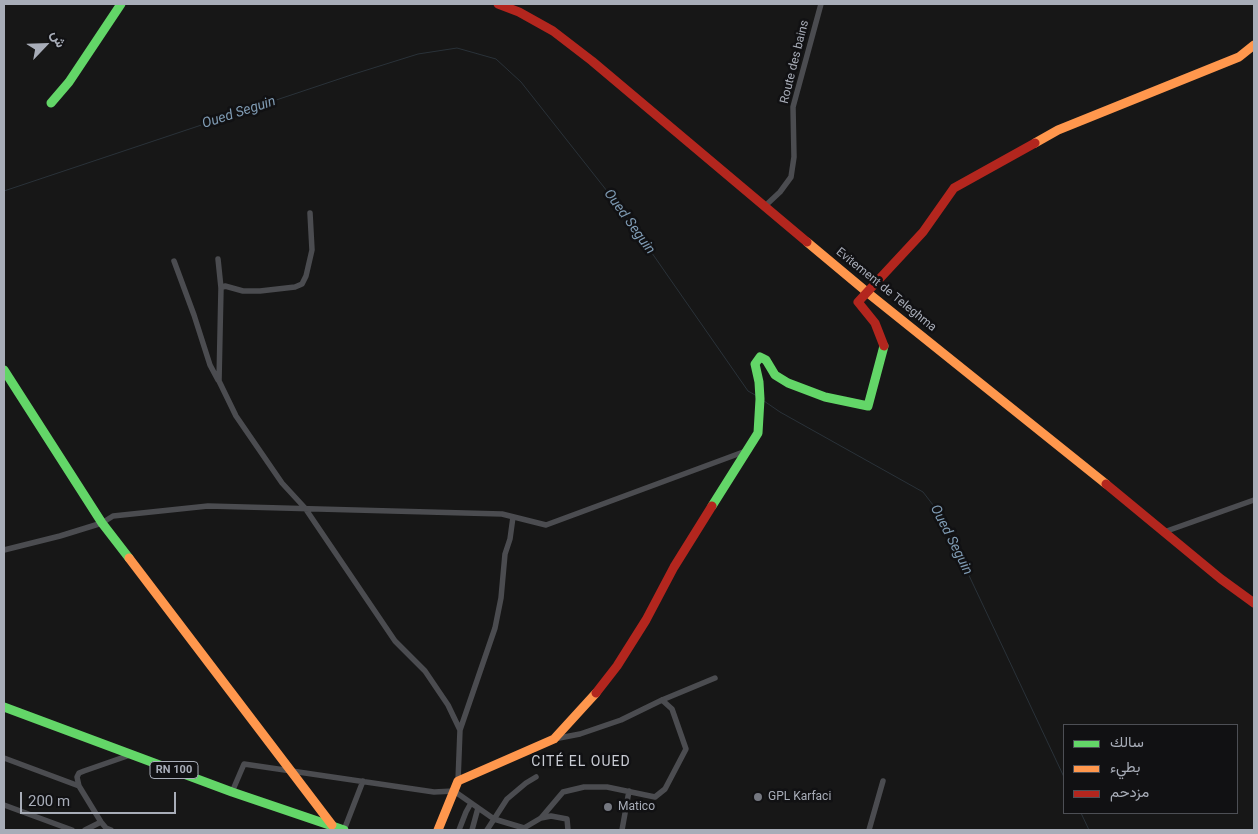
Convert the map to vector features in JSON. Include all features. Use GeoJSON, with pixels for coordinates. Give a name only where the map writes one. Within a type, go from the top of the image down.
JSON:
{"type":"FeatureCollection","features":[{"type":"Feature","properties":{"kind":"main road"},"geometry":{"type":"LineString","coordinates":[[51,103],[69,82],[121,4]]}},
{"type":"Feature","properties":{"kind":"main road","name":"Evitement de Teleghma"},"geometry":{"type":"LineString","coordinates":[[498,4],[519,12],[553,31],[592,61],[868,292],[1059,445],[1220,579],[1254,603]]}},
{"type":"Feature","properties":{"kind":"main road"},"geometry":{"type":"LineString","coordinates":[[438,830],[458,782],[554,739],[590,700],[617,666],[646,620],[674,567],[758,433],[760,415],[759,382],[755,364],[760,357],[766,360],[775,375],[788,383],[825,397],[868,406],[884,344],[875,323],[858,302],[922,232],[954,188],[1058,130],[1239,57],[1254,45]]}},
{"type":"Feature","properties":{"kind":"main road"},"geometry":{"type":"LineString","coordinates":[[4,370],[102,523],[332,825]]}},
{"type":"Feature","properties":{"kind":"main road","name":"RN 100"},"geometry":{"type":"LineString","coordinates":[[4,707],[232,792],[344,830]]}},
{"type":"Feature","properties":{"kind":"street","name":"Route des bains"},"geometry":{"type":"LineString","coordinates":[[765,206],[780,192],[791,177],[794,157],[794,108],[820,4]]}},
{"type":"Feature","properties":{"kind":"street"},"geometry":{"type":"LineString","coordinates":[[221,288],[225,286],[243,291],[260,291],[295,287],[302,284],[306,276],[312,250],[310,213]]}},
{"type":"Feature","properties":{"kind":"street"},"geometry":{"type":"LineString","coordinates":[[218,259],[221,288],[219,382]]}},
{"type":"Feature","properties":{"kind":"street"},"geometry":{"type":"LineString","coordinates":[[174,262],[210,365],[236,416],[282,483],[305,508],[395,641],[425,671],[448,704],[460,730]]}},
{"type":"Feature","properties":{"kind":"street"},"geometry":{"type":"LineString","coordinates":[[4,550],[102,523],[113,516],[208,506],[502,514],[546,525],[748,450]]}},
{"type":"Feature","properties":{"kind":"street"},"geometry":{"type":"LineString","coordinates":[[1164,532],[1254,500]]}},
{"type":"Feature","properties":{"kind":"street"},"geometry":{"type":"LineString","coordinates":[[458,782],[460,730],[495,628],[502,598],[505,554],[510,539],[513,517]]}},
{"type":"Feature","properties":{"kind":"street"},"geometry":{"type":"LineString","coordinates":[[554,739],[580,734],[620,720],[715,678]]}},
{"type":"Feature","properties":{"kind":"street"},"geometry":{"type":"LineString","coordinates":[[232,792],[244,764],[434,792],[454,791],[494,819],[524,828],[541,818],[563,792],[584,787],[606,787],[655,797],[665,790],[686,749],[672,709],[662,700]]}},
{"type":"Feature","properties":{"kind":"street"},"geometry":{"type":"LineString","coordinates":[[111,830],[106,828],[102,822],[79,786],[77,777],[79,774],[132,754]]}},
{"type":"Feature","properties":{"kind":"street"},"geometry":{"type":"LineString","coordinates":[[4,758],[79,786]]}},
{"type":"Feature","properties":{"kind":"street"},"geometry":{"type":"LineString","coordinates":[[487,830],[513,793],[536,778]]}},
{"type":"Feature","properties":{"kind":"street"},"geometry":{"type":"LineString","coordinates":[[870,830],[883,780]]}},
{"type":"Feature","properties":{"kind":"street"},"geometry":{"type":"LineString","coordinates":[[344,830],[363,781]]}},
{"type":"Feature","properties":{"kind":"street"},"geometry":{"type":"LineString","coordinates":[[622,830],[629,791]]}},
{"type":"Feature","properties":{"kind":"street"},"geometry":{"type":"LineString","coordinates":[[459,830],[471,803]]}},
{"type":"Feature","properties":{"kind":"street"},"geometry":{"type":"LineString","coordinates":[[4,805],[72,830]]}},
{"type":"Feature","properties":{"kind":"street"},"geometry":{"type":"LineString","coordinates":[[472,830],[478,808]]}},
{"type":"Feature","properties":{"kind":"street"},"geometry":{"type":"LineString","coordinates":[[541,818],[552,816],[567,819],[568,830]]}},
{"type":"Feature","properties":{"kind":"street"},"geometry":{"type":"LineString","coordinates":[[85,830],[102,822]]}},
{"type":"Feature","properties":{"kind":"waterway","name":"Oued Seguin"},"geometry":{"type":"LineString","coordinates":[[4,191],[354,74],[418,54],[457,48],[496,59],[521,82],[622,210],[748,391],[757,396]]}},
{"type":"Feature","properties":{"kind":"waterway","name":"Oued Seguin"},"geometry":{"type":"LineString","coordinates":[[764,401],[780,412],[923,492],[940,514],[1063,775]]}},
{"type":"Feature","properties":{"kind":"waterway","name":"Oued Seguin"},"geometry":{"type":"LineString","coordinates":[[1081,814],[1089,830]]}},
{"type":"Feature","properties":{"kind":"traffic: fast"},"geometry":{"type":"LineString","coordinates":[[51,103],[69,82],[121,4]]}},
{"type":"Feature","properties":{"kind":"traffic: fast"},"geometry":{"type":"LineString","coordinates":[[712,506],[758,433],[760,399],[755,364],[760,357],[766,360],[775,375],[788,383],[825,397],[868,406],[884,346]]}},
{"type":"Feature","properties":{"kind":"traffic: fast"},"geometry":{"type":"LineString","coordinates":[[4,370],[102,523],[129,558]]}},
{"type":"Feature","properties":{"kind":"traffic: fast"},"geometry":{"type":"LineString","coordinates":[[4,707],[232,792],[344,830]]}},
{"type":"Feature","properties":{"kind":"traffic: slow"},"geometry":{"type":"LineString","coordinates":[[1035,143],[1058,130],[1239,57],[1254,45]]}},
{"type":"Feature","properties":{"kind":"traffic: slow"},"geometry":{"type":"LineString","coordinates":[[807,242],[1106,484]]}},
{"type":"Feature","properties":{"kind":"traffic: slow"},"geometry":{"type":"LineString","coordinates":[[129,558],[332,825]]}},
{"type":"Feature","properties":{"kind":"traffic: slow"},"geometry":{"type":"LineString","coordinates":[[438,830],[458,781],[554,739],[596,693]]}},
{"type":"Feature","properties":{"kind":"traffic: jam"},"geometry":{"type":"LineString","coordinates":[[498,4],[519,12],[553,31],[592,61],[807,242]]}},
{"type":"Feature","properties":{"kind":"traffic: jam"},"geometry":{"type":"LineString","coordinates":[[884,346],[875,323],[858,302],[923,232],[954,188],[1035,143]]}},
{"type":"Feature","properties":{"kind":"traffic: jam"},"geometry":{"type":"LineString","coordinates":[[1106,484],[1221,579],[1254,603]]}},
{"type":"Feature","properties":{"kind":"traffic: jam"},"geometry":{"type":"LineString","coordinates":[[596,693],[617,666],[646,620],[674,567],[712,506]]}},
{"type":"Feature","properties":{"kind":"place","name":"GPL Karfaci"},"geometry":{"type":"Point","coordinates":[758,797]}},
{"type":"Feature","properties":{"kind":"place","name":"Matico"},"geometry":{"type":"Point","coordinates":[608,807]}},
{"type":"Feature","properties":{"kind":"district","name":"CITÉ EL OUED"},"geometry":{"type":"Point","coordinates":[581,762]}}]}
